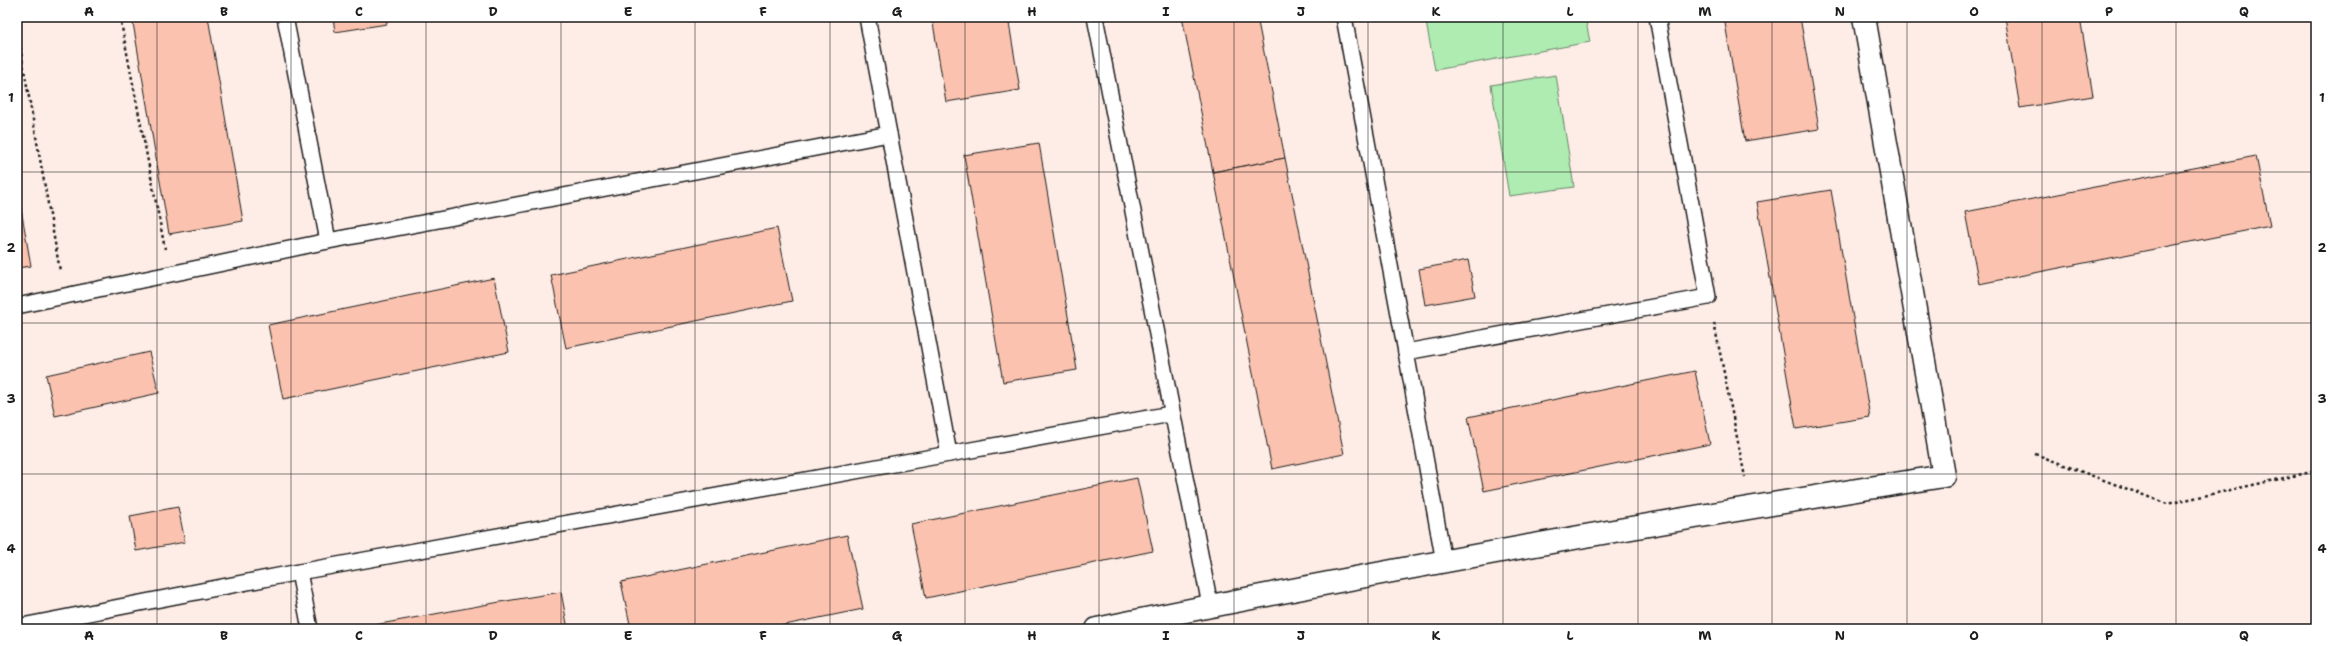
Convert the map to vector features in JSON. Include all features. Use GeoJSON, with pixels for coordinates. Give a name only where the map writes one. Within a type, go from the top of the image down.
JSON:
{"type":"FeatureCollection","features":[{"type":"Feature","properties":{"kind":"street"},"geometry":{"type":"LineString","coordinates":[[1097,629],[1210,605],[1751,506],[1944,476],[1864,17]]}},
{"type":"Feature","properties":{"kind":"lane"},"geometry":{"type":"LineString","coordinates":[[285,17],[328,241]]}},
{"type":"Feature","properties":{"kind":"lane"},"geometry":{"type":"LineString","coordinates":[[867,17],[949,454]]}},
{"type":"Feature","properties":{"kind":"lane"},"geometry":{"type":"LineString","coordinates":[[1094,17],[1171,414],[1210,605]]}},
{"type":"Feature","properties":{"kind":"lane"},"geometry":{"type":"LineString","coordinates":[[1344,17],[1444,562]]}},
{"type":"Feature","properties":{"kind":"lane"},"geometry":{"type":"LineString","coordinates":[[1406,352],[1708,298],[1657,17]]}},
{"type":"Feature","properties":{"kind":"lane"},"geometry":{"type":"LineString","coordinates":[[17,306],[328,241],[889,134]]}},
{"type":"Feature","properties":{"kind":"lane"},"geometry":{"type":"LineString","coordinates":[[17,627],[299,572],[1171,414]]}},
{"type":"Feature","properties":{"kind":"lane"},"geometry":{"type":"LineString","coordinates":[[299,572],[310,629]]}},
{"type":"Feature","properties":{"kind":"path"},"geometry":{"type":"LineString","coordinates":[[120,17],[170,275]]}},
{"type":"Feature","properties":{"kind":"path"},"geometry":{"type":"LineString","coordinates":[[17,30],[65,297]]}},
{"type":"Feature","properties":{"kind":"path"},"geometry":{"type":"LineString","coordinates":[[1708,298],[1751,506]]}},
{"type":"Feature","properties":{"kind":"path"},"geometry":{"type":"LineString","coordinates":[[2035,454],[2167,504],[2316,470]]}},
{"type":"Feature","properties":{"kind":"green space"},"geometry":{"type":"Polygon","coordinates":[[[1425,17],[1585,17],[1590,42],[1435,70],[1425,17]]]}},
{"type":"Feature","properties":{"kind":"green space"},"geometry":{"type":"Polygon","coordinates":[[[1556,75],[1574,187],[1509,196],[1491,85],[1556,75]]]}},
{"type":"Feature","properties":{"kind":"building"},"geometry":{"type":"Polygon","coordinates":[[[132,17],[208,17],[243,221],[169,234],[132,17]]]}},
{"type":"Feature","properties":{"kind":"building"},"geometry":{"type":"Polygon","coordinates":[[[333,17],[386,17],[387,24],[335,32],[333,17]]]}},
{"type":"Feature","properties":{"kind":"building"},"geometry":{"type":"Polygon","coordinates":[[[932,17],[1008,17],[1020,90],[946,102],[932,17]]]}},
{"type":"Feature","properties":{"kind":"building"},"geometry":{"type":"Polygon","coordinates":[[[1182,17],[1257,17],[1285,158],[1213,172],[1182,17]]]}},
{"type":"Feature","properties":{"kind":"building"},"geometry":{"type":"Polygon","coordinates":[[[1724,17],[1800,17],[1819,129],[1745,141],[1724,17]]]}},
{"type":"Feature","properties":{"kind":"building"},"geometry":{"type":"Polygon","coordinates":[[[2005,17],[2080,17],[2093,96],[2020,108],[2005,17]]]}},
{"type":"Feature","properties":{"kind":"building"},"geometry":{"type":"Polygon","coordinates":[[[1039,143],[1077,370],[1003,382],[964,155],[1039,143]]]}},
{"type":"Feature","properties":{"kind":"building"},"geometry":{"type":"Polygon","coordinates":[[[2256,156],[2270,226],[1979,284],[1965,212],[2256,156]]]}},
{"type":"Feature","properties":{"kind":"building"},"geometry":{"type":"Polygon","coordinates":[[[1285,158],[1344,454],[1272,469],[1213,172],[1285,158]]]}},
{"type":"Feature","properties":{"kind":"building"},"geometry":{"type":"Polygon","coordinates":[[[17,186],[31,266],[17,268],[17,186]]]}},
{"type":"Feature","properties":{"kind":"building"},"geometry":{"type":"Polygon","coordinates":[[[1831,190],[1870,417],[1796,429],[1757,202],[1831,190]]]}},
{"type":"Feature","properties":{"kind":"building"},"geometry":{"type":"Polygon","coordinates":[[[777,228],[792,301],[566,348],[551,275],[777,228]]]}},
{"type":"Feature","properties":{"kind":"building"},"geometry":{"type":"Polygon","coordinates":[[[1468,260],[1475,296],[1425,305],[1419,269],[1468,260]]]}},
{"type":"Feature","properties":{"kind":"building"},"geometry":{"type":"Polygon","coordinates":[[[494,278],[509,352],[283,399],[268,325],[494,278]]]}},
{"type":"Feature","properties":{"kind":"building"},"geometry":{"type":"Polygon","coordinates":[[[149,352],[159,393],[55,416],[46,375],[149,352]]]}},
{"type":"Feature","properties":{"kind":"building"},"geometry":{"type":"Polygon","coordinates":[[[1695,371],[1710,444],[1484,491],[1468,417],[1695,371]]]}},
{"type":"Feature","properties":{"kind":"building"},"geometry":{"type":"Polygon","coordinates":[[[1137,478],[1153,551],[926,598],[911,524],[1137,478]]]}},
{"type":"Feature","properties":{"kind":"building"},"geometry":{"type":"Polygon","coordinates":[[[178,507],[185,542],[136,551],[130,516],[178,507]]]}},
{"type":"Feature","properties":{"kind":"building"},"geometry":{"type":"Polygon","coordinates":[[[847,535],[863,609],[765,629],[631,629],[621,582],[847,535]]]}},
{"type":"Feature","properties":{"kind":"building"},"geometry":{"type":"Polygon","coordinates":[[[561,592],[568,629],[353,629],[500,602],[561,592]]]}}]}
